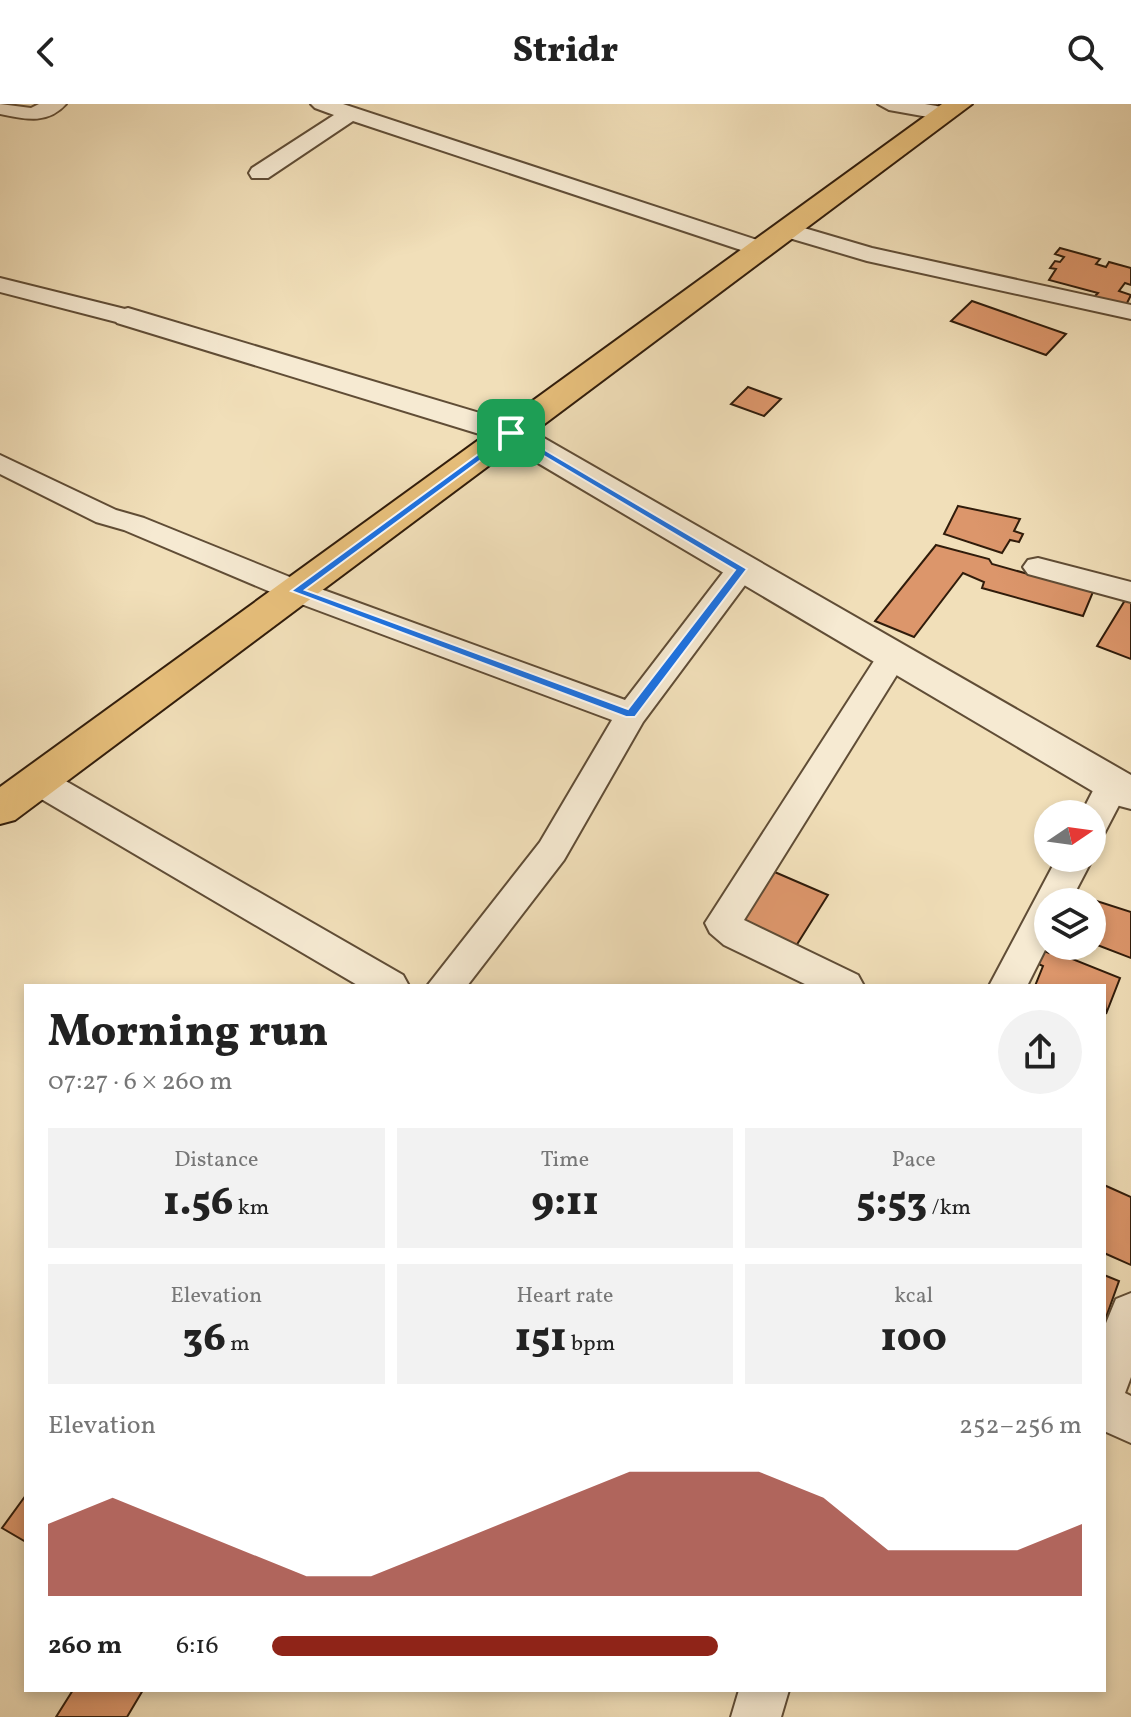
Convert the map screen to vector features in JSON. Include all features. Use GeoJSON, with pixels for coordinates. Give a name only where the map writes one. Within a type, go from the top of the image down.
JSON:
{"type":"FeatureCollection","features":[{"type":"Feature","properties":{"kind":"main road"},"geometry":{"type":"LineString","coordinates":[[0,809],[952,109]]}},
{"type":"Feature","properties":{"kind":"street"},"geometry":{"type":"LineString","coordinates":[[0,108],[34,115],[55,104]]}},
{"type":"Feature","properties":{"kind":"street"},"geometry":{"type":"LineString","coordinates":[[322,104],[774,240],[867,254],[1131,312]]}},
{"type":"Feature","properties":{"kind":"street"},"geometry":{"type":"LineString","coordinates":[[889,104],[952,109]]}},
{"type":"Feature","properties":{"kind":"street"},"geometry":{"type":"LineString","coordinates":[[260,173],[350,114]]}},
{"type":"Feature","properties":{"kind":"street"},"geometry":{"type":"LineString","coordinates":[[0,285],[128,317],[511,433],[1122,789],[1106,808]]}},
{"type":"Feature","properties":{"kind":"street"},"geometry":{"type":"LineString","coordinates":[[0,463],[106,516],[134,524],[296,591],[631,715]]}},
{"type":"Feature","properties":{"kind":"street"},"geometry":{"type":"LineString","coordinates":[[1038,567],[1131,592]]}},
{"type":"Feature","properties":{"kind":"street"},"geometry":{"type":"LineString","coordinates":[[448,984],[552,851],[631,715],[742,569]]}},
{"type":"Feature","properties":{"kind":"street"},"geometry":{"type":"LineString","coordinates":[[841,984],[737,935],[723,923],[892,657]]}},
{"type":"Feature","properties":{"kind":"street"},"geometry":{"type":"LineString","coordinates":[[38,781],[387,984]]}},
{"type":"Feature","properties":{"kind":"street"},"geometry":{"type":"LineString","coordinates":[[1009,984],[1034,936]]}},
{"type":"Feature","properties":{"kind":"street"},"geometry":{"type":"LineString","coordinates":[[1106,1385],[1131,1313]]}},
{"type":"Feature","properties":{"kind":"street"},"geometry":{"type":"LineString","coordinates":[[1106,1407],[1131,1421]]}},
{"type":"Feature","properties":{"kind":"street"},"geometry":{"type":"LineString","coordinates":[[756,1717],[763,1692]]}},
{"type":"Feature","properties":{"kind":"building"},"geometry":{"type":"Polygon","coordinates":[[[1060,248],[1100,259],[1096,264],[1106,267],[1109,262],[1131,268],[1131,285],[1125,283],[1119,291],[1131,295],[1126,305],[1094,297],[1098,293],[1049,280],[1056,269],[1050,268],[1055,261],[1060,262],[1064,257],[1055,254],[1060,248]]]}},
{"type":"Feature","properties":{"kind":"building"},"geometry":{"type":"Polygon","coordinates":[[[972,301],[1066,334],[1046,355],[951,321],[972,301]]]}},
{"type":"Feature","properties":{"kind":"building"},"geometry":{"type":"Polygon","coordinates":[[[748,387],[781,399],[764,416],[731,404],[748,387]]]}},
{"type":"Feature","properties":{"kind":"building"},"geometry":{"type":"Polygon","coordinates":[[[958,506],[1020,519],[1014,531],[1023,534],[1019,542],[1010,540],[1002,553],[944,534],[958,506]]]}},
{"type":"Feature","properties":{"kind":"building"},"geometry":{"type":"Polygon","coordinates":[[[936,545],[1093,592],[1083,616],[982,588],[984,582],[963,573],[914,637],[875,621],[936,545]]]}},
{"type":"Feature","properties":{"kind":"building"},"geometry":{"type":"Polygon","coordinates":[[[1127,597],[1131,598],[1131,659],[1097,646],[1127,597]]]}},
{"type":"Feature","properties":{"kind":"building"},"geometry":{"type":"Polygon","coordinates":[[[770,870],[828,895],[796,946],[738,920],[770,870]]]}},
{"type":"Feature","properties":{"kind":"building"},"geometry":{"type":"Polygon","coordinates":[[[1106,904],[1131,912],[1131,958],[1106,948],[1106,904]]]}},
{"type":"Feature","properties":{"kind":"building"},"geometry":{"type":"Polygon","coordinates":[[[1035,960],[1075,960],[1120,978],[1106,1014],[1106,984],[1036,984],[1043,966],[1035,960]]]}},
{"type":"Feature","properties":{"kind":"building"},"geometry":{"type":"Polygon","coordinates":[[[1106,1186],[1131,1197],[1131,1265],[1106,1254],[1106,1186]]]}},
{"type":"Feature","properties":{"kind":"building"},"geometry":{"type":"Polygon","coordinates":[[[1106,1276],[1119,1281],[1106,1317],[1106,1276]]]}},
{"type":"Feature","properties":{"kind":"building"},"geometry":{"type":"Polygon","coordinates":[[[24,1498],[24,1541],[2,1528],[24,1498]]]}},
{"type":"Feature","properties":{"kind":"building"},"geometry":{"type":"Polygon","coordinates":[[[72,1692],[142,1692],[127,1717],[56,1717],[72,1692]]]}},
{"type":"Feature","properties":{"kind":"route"},"geometry":{"type":"LineString","coordinates":[[511,433],[742,569],[631,715],[296,591],[511,433]]}}]}
